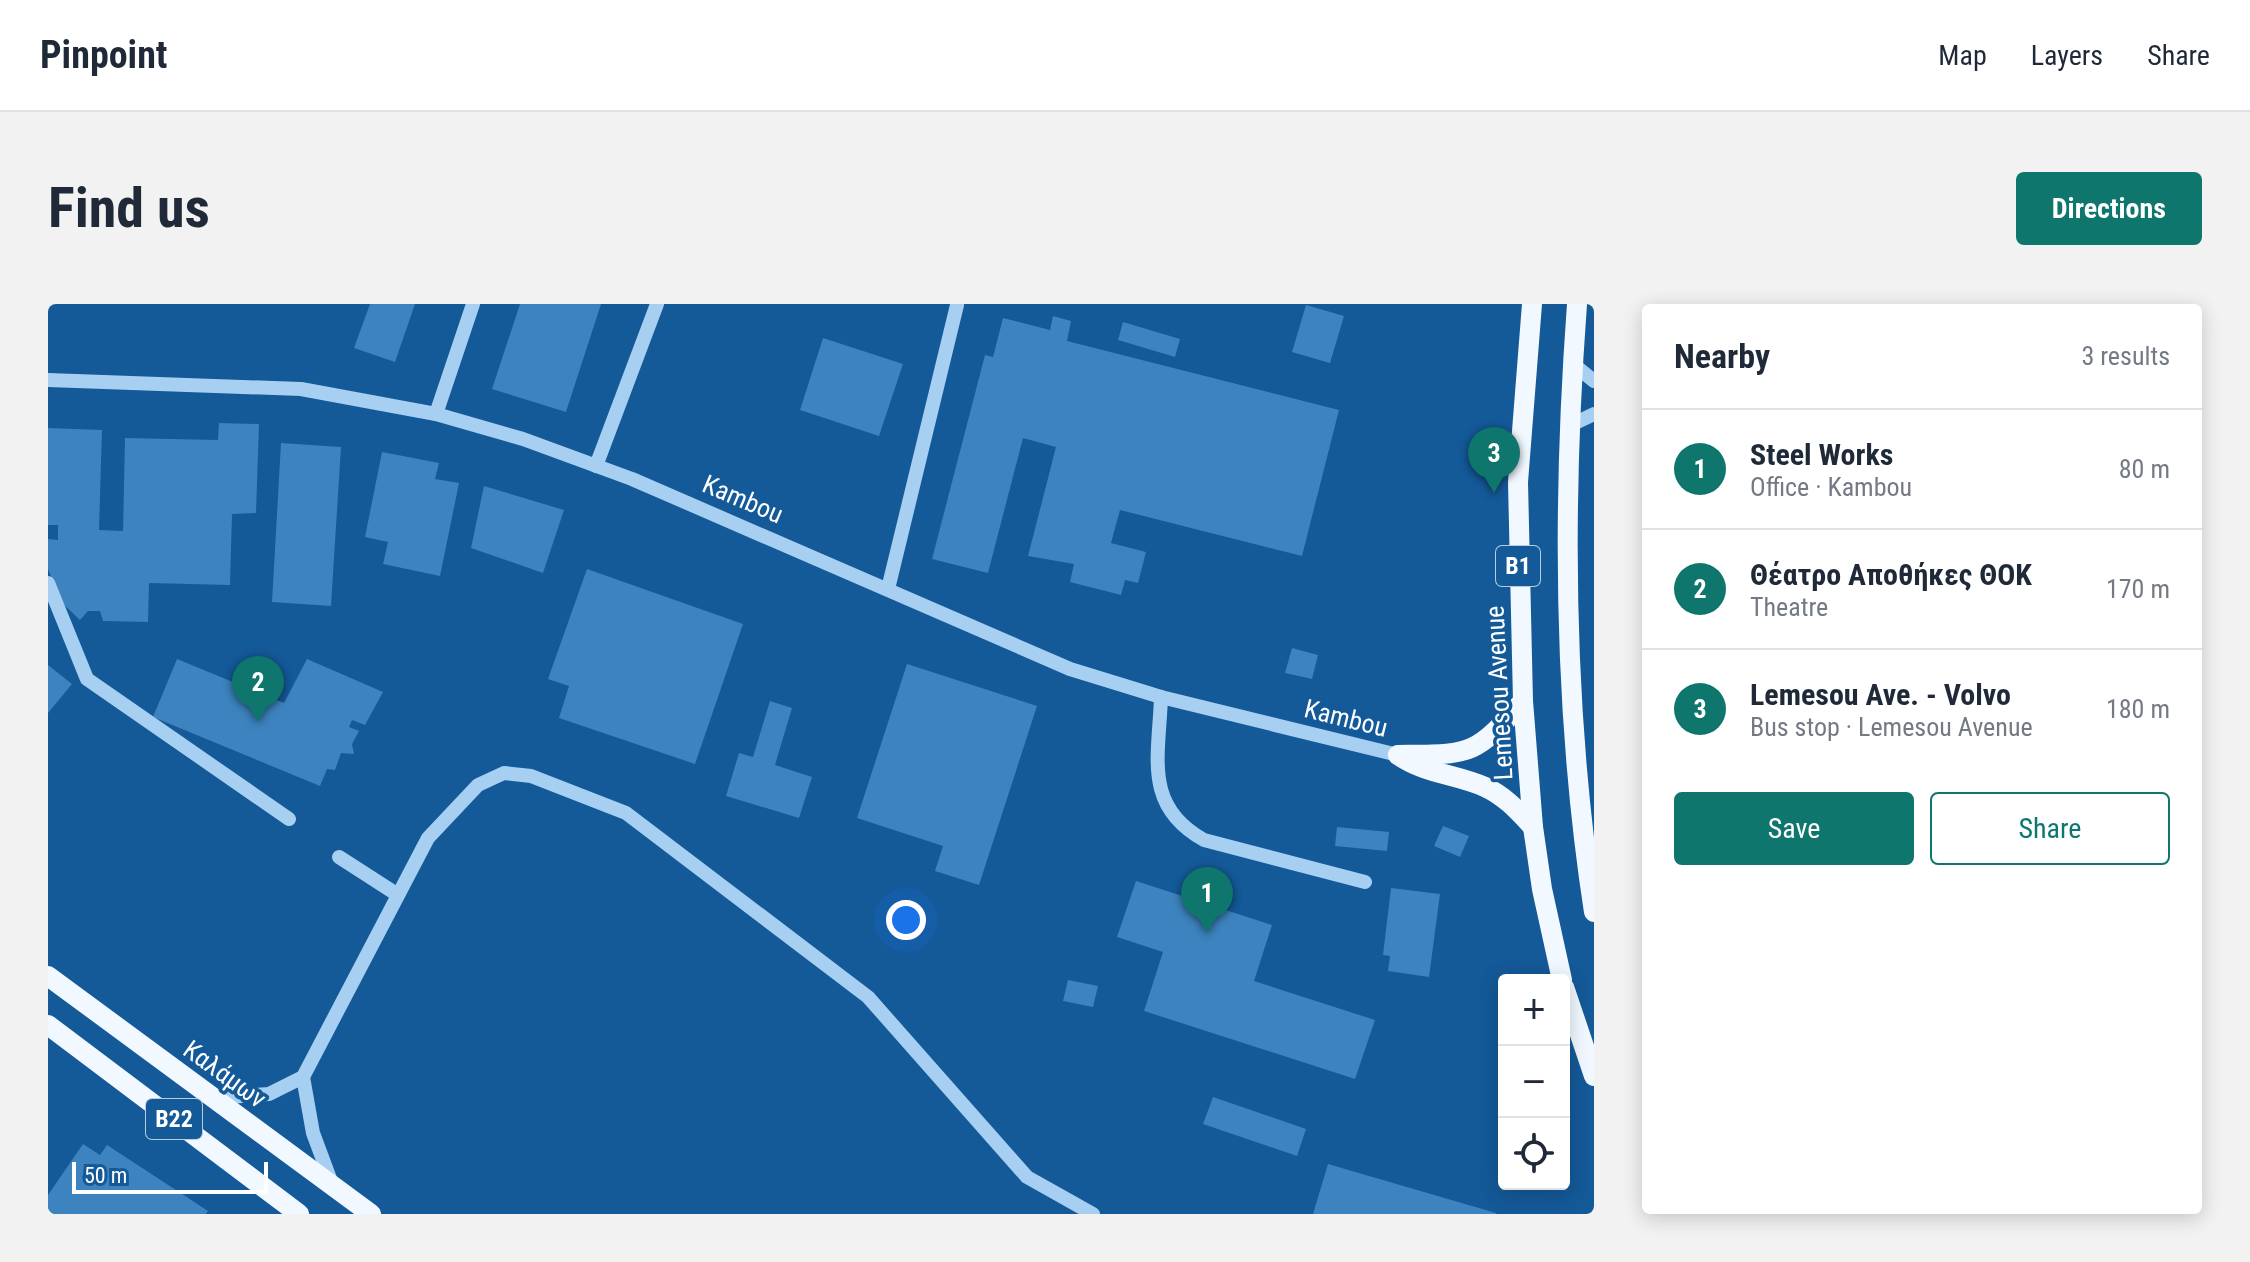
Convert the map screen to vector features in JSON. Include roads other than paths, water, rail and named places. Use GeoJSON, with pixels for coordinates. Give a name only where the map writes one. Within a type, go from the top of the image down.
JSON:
{"type":"FeatureCollection","features":[{"type":"Feature","properties":{"kind":"main road","name":"Lemesou Avenue"},"geometry":{"type":"LineString","coordinates":[[1532,304],[1518,482],[1523,701],[1533,827],[1542,889],[1561,974]]}},
{"type":"Feature","properties":{"kind":"main road","name":"B1"},"geometry":{"type":"LineString","coordinates":[[1577,304],[1571,425],[1570,686],[1578,805],[1594,912]]}},
{"type":"Feature","properties":{"kind":"main road"},"geometry":{"type":"LineString","coordinates":[[1398,755],[1457,753],[1479,747],[1492,738],[1523,701]]}},
{"type":"Feature","properties":{"kind":"main road"},"geometry":{"type":"LineString","coordinates":[[1398,755],[1425,770],[1485,787],[1510,802],[1533,827]]}},
{"type":"Feature","properties":{"kind":"main road","name":"Καλάμων"},"geometry":{"type":"LineString","coordinates":[[48,976],[371,1214]]}},
{"type":"Feature","properties":{"kind":"main road"},"geometry":{"type":"LineString","coordinates":[[1570,1005],[1594,1076]]}},
{"type":"Feature","properties":{"kind":"main road","name":"B22"},"geometry":{"type":"LineString","coordinates":[[48,1025],[299,1214]]}},
{"type":"Feature","properties":{"kind":"street"},"geometry":{"type":"LineString","coordinates":[[436,414],[473,304]]}},
{"type":"Feature","properties":{"kind":"street"},"geometry":{"type":"LineString","coordinates":[[596,466],[657,304]]}},
{"type":"Feature","properties":{"kind":"street"},"geometry":{"type":"LineString","coordinates":[[888,589],[957,305]]}},
{"type":"Feature","properties":{"kind":"street"},"geometry":{"type":"LineString","coordinates":[[1573,364],[1594,381]]}},
{"type":"Feature","properties":{"kind":"street","name":"Kambou"},"geometry":{"type":"LineString","coordinates":[[48,380],[301,389],[436,414],[523,439],[718,514],[1070,669],[1161,697],[1398,755]]}},
{"type":"Feature","properties":{"kind":"street"},"geometry":{"type":"LineString","coordinates":[[1571,425],[1594,414]]}},
{"type":"Feature","properties":{"kind":"street"},"geometry":{"type":"LineString","coordinates":[[48,583],[87,679],[289,819]]}},
{"type":"Feature","properties":{"kind":"street"},"geometry":{"type":"LineString","coordinates":[[1161,697],[1158,774],[1169,813],[1182,827],[1204,840],[1365,882]]}},
{"type":"Feature","properties":{"kind":"street"},"geometry":{"type":"LineString","coordinates":[[215,1098],[269,1094],[303,1077],[428,838],[478,785],[504,773],[531,776],[626,813],[868,997],[1027,1177],[1093,1214]]}},
{"type":"Feature","properties":{"kind":"street"},"geometry":{"type":"LineString","coordinates":[[339,857],[398,895]]}},
{"type":"Feature","properties":{"kind":"street"},"geometry":{"type":"LineString","coordinates":[[303,1077],[313,1133],[333,1186]]}},
{"type":"Feature","properties":{"kind":"place","name":"Lemesou Ave. - Volvo"},"geometry":{"type":"Point","coordinates":[1494,493]}},
{"type":"Feature","properties":{"kind":"place","name":"Θέατρο Αποθήκες ΘΟΚ"},"geometry":{"type":"Point","coordinates":[258,722]}},
{"type":"Feature","properties":{"kind":"place","name":"Steel Works"},"geometry":{"type":"Point","coordinates":[1207,933]}}]}
